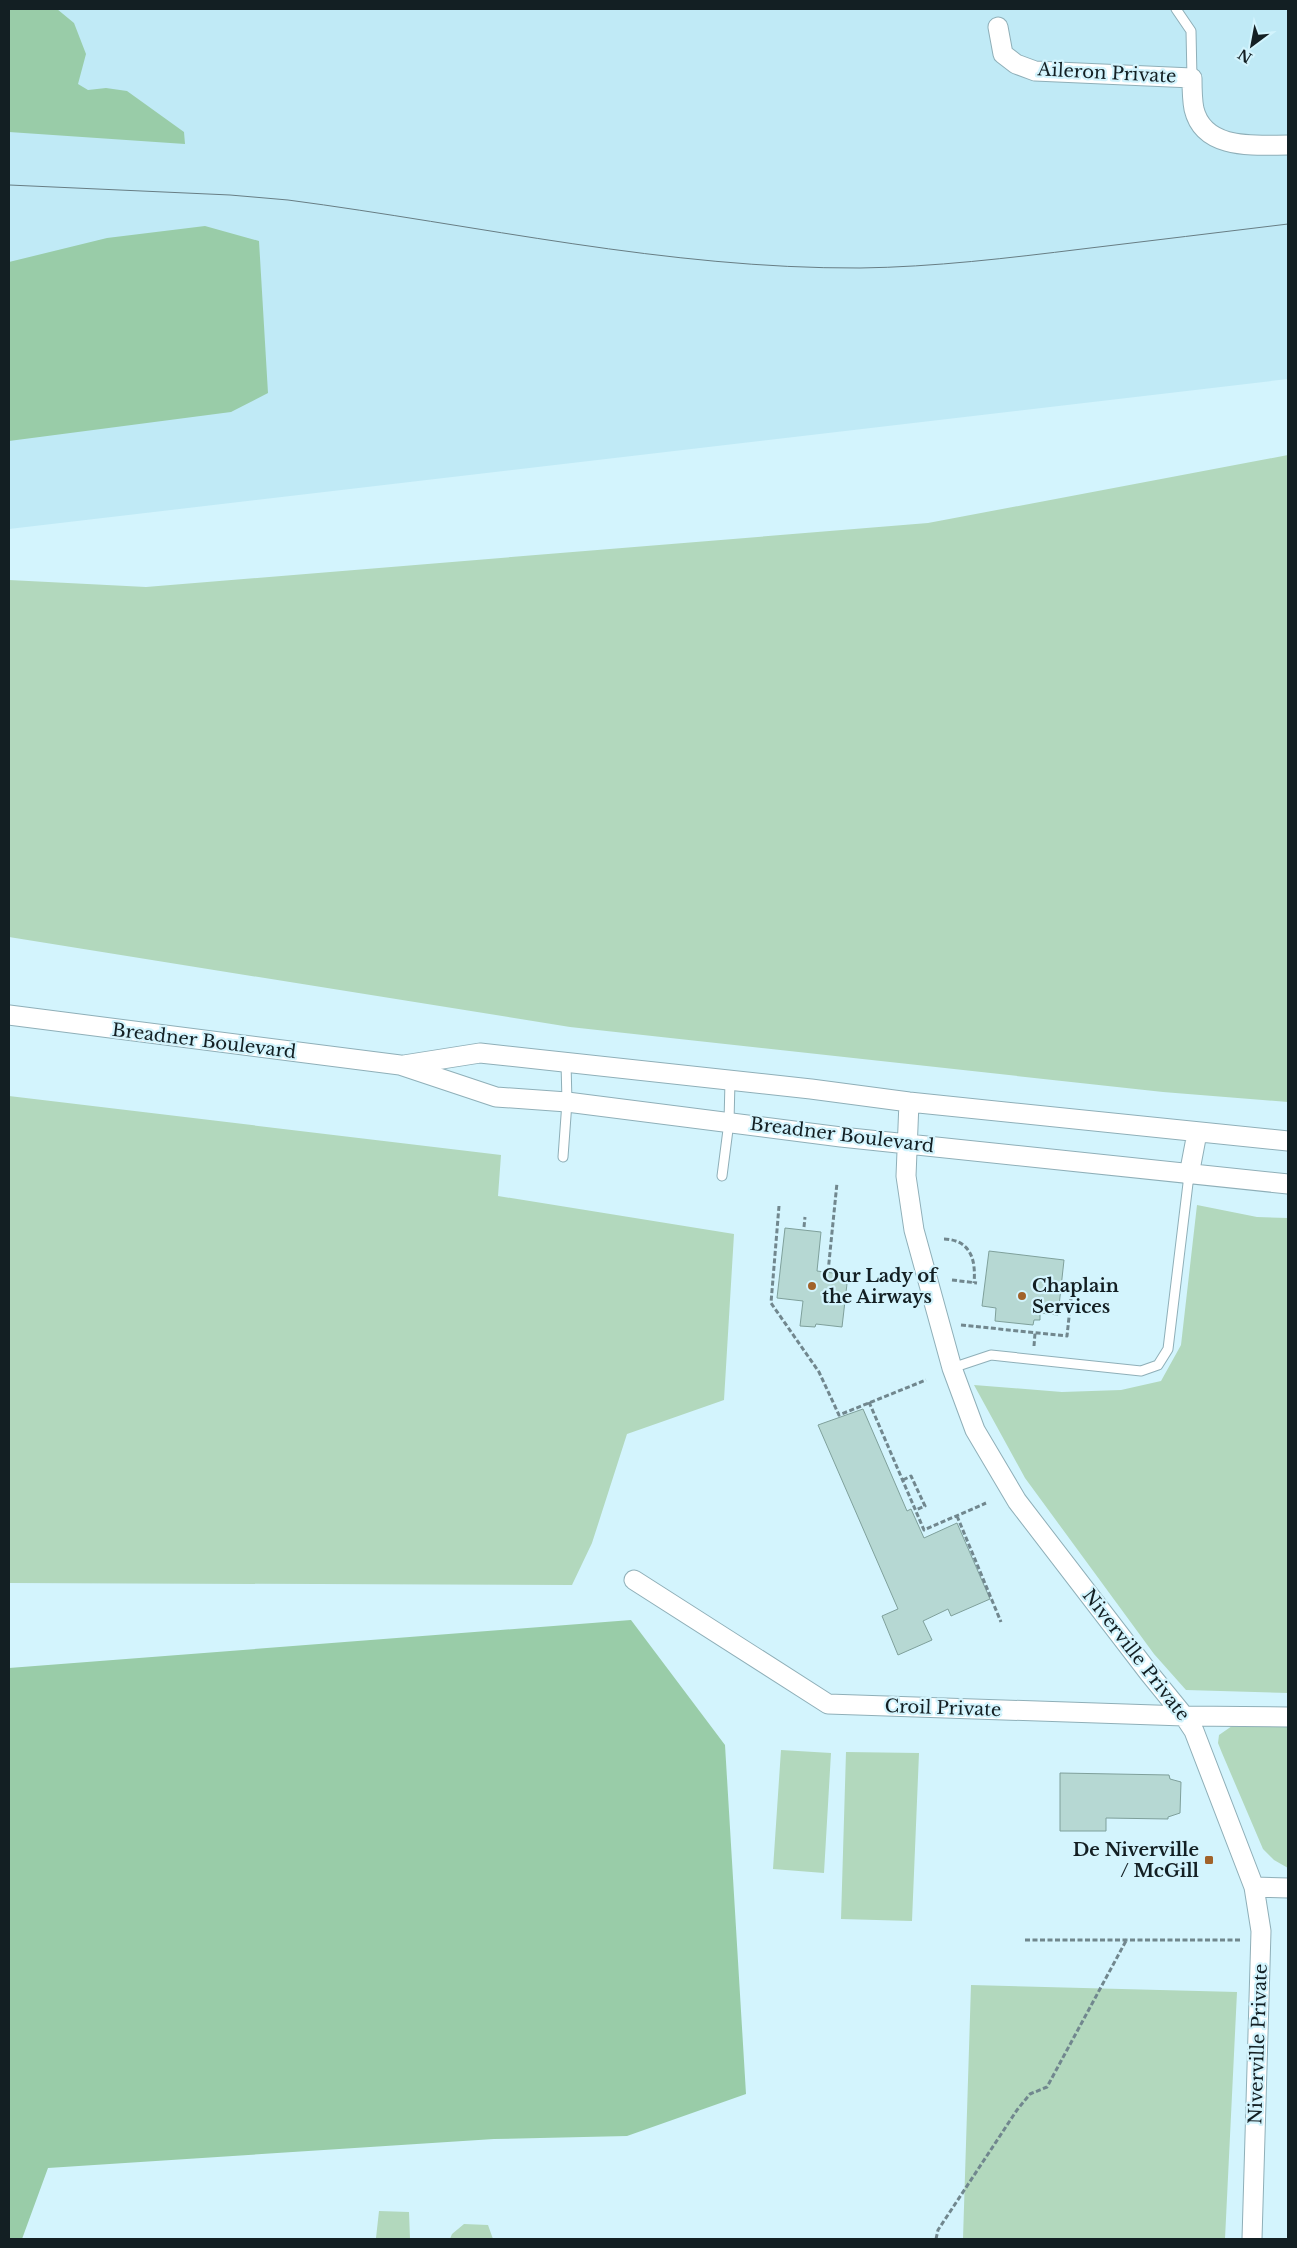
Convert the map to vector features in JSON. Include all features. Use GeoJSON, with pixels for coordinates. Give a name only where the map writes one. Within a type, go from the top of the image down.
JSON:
{"type":"FeatureCollection","features":[{"type":"Feature","properties":{"kind":"street","name":"Aileron Private"},"geometry":{"type":"LineString","coordinates":[[998,27],[1003,54],[1016,64],[1035,70],[1192,78],[1194,110],[1201,127],[1217,137],[1236,145],[1288,145]]}},
{"type":"Feature","properties":{"kind":"street","name":"Breadner Boulevard"},"geometry":{"type":"LineString","coordinates":[[9,1016],[400,1065],[496,1096],[567,1102],[841,1137],[1288,1184]]}},
{"type":"Feature","properties":{"kind":"street","name":"Breadner Boulevard"},"geometry":{"type":"LineString","coordinates":[[400,1065],[480,1053],[909,1102],[1288,1141]]}},
{"type":"Feature","properties":{"kind":"street","name":"Niverville Private"},"geometry":{"type":"LineString","coordinates":[[909,1102],[906,1176],[914,1230],[952,1368],[975,1430],[1017,1501],[1184,1716],[1194,1732],[1254,1887],[1261,1930],[1252,2239]]}},
{"type":"Feature","properties":{"kind":"street"},"geometry":{"type":"LineString","coordinates":[[1189,1175],[1197,1133]]}},
{"type":"Feature","properties":{"kind":"street","name":"Croil Private"},"geometry":{"type":"LineString","coordinates":[[634,1580],[828,1704],[1184,1716],[1288,1717]]}},
{"type":"Feature","properties":{"kind":"street"},"geometry":{"type":"LineString","coordinates":[[1254,1887],[1288,1888]]}},
{"type":"Feature","properties":{"kind":"lane"},"geometry":{"type":"LineString","coordinates":[[1176,9],[1191,31],[1192,78]]}},
{"type":"Feature","properties":{"kind":"lane"},"geometry":{"type":"LineString","coordinates":[[563,1157],[567,1102],[566,1063]]}},
{"type":"Feature","properties":{"kind":"lane"},"geometry":{"type":"LineString","coordinates":[[722,1176],[729,1122],[730,1081]]}},
{"type":"Feature","properties":{"kind":"lane"},"geometry":{"type":"LineString","coordinates":[[952,1368],[991,1355],[1141,1371],[1158,1365],[1168,1349],[1189,1175]]}},
{"type":"Feature","properties":{"kind":"path"},"geometry":{"type":"LineString","coordinates":[[828,1272],[837,1183]]}},
{"type":"Feature","properties":{"kind":"path"},"geometry":{"type":"LineString","coordinates":[[779,1206],[771,1302],[819,1372],[839,1415],[926,1380]]}},
{"type":"Feature","properties":{"kind":"path"},"geometry":{"type":"LineString","coordinates":[[804,1217],[804,1227]]}},
{"type":"Feature","properties":{"kind":"path"},"geometry":{"type":"LineString","coordinates":[[944,1239],[962,1244],[972,1255],[975,1267],[976,1283],[952,1280]]}},
{"type":"Feature","properties":{"kind":"path"},"geometry":{"type":"LineString","coordinates":[[961,1325],[1066,1336],[1072,1289],[1063,1288]]}},
{"type":"Feature","properties":{"kind":"path"},"geometry":{"type":"LineString","coordinates":[[869,1402],[924,1530],[986,1503]]}},
{"type":"Feature","properties":{"kind":"path"},"geometry":{"type":"LineString","coordinates":[[903,1480],[912,1476],[925,1506],[916,1510]]}},
{"type":"Feature","properties":{"kind":"path"},"geometry":{"type":"LineString","coordinates":[[957,1516],[1001,1622]]}},
{"type":"Feature","properties":{"kind":"path"},"geometry":{"type":"LineString","coordinates":[[936,2239],[938,2230],[1017,2110],[1030,2094],[1047,2087],[1127,1939]]}},
{"type":"Feature","properties":{"kind":"path"},"geometry":{"type":"LineString","coordinates":[[1025,1940],[1242,1940]]}},
{"type":"Feature","properties":{"kind":"shaded area"},"geometry":{"type":"Polygon","coordinates":[[[9,9],[1288,9],[1288,379],[9,529],[9,9]]]}},
{"type":"Feature","properties":{"kind":"green space"},"geometry":{"type":"Polygon","coordinates":[[[9,9],[57,9],[74,23],[86,54],[78,84],[88,90],[106,88],[127,91],[184,132],[185,144],[9,132],[9,9]]]}},
{"type":"Feature","properties":{"kind":"green space"},"geometry":{"type":"Polygon","coordinates":[[[205,226],[259,241],[268,393],[231,412],[9,441],[9,262],[107,238],[205,226]]]}},
{"type":"Feature","properties":{"kind":"green space"},"geometry":{"type":"Polygon","coordinates":[[[1288,455],[1288,1102],[1163,1092],[570,1027],[9,937],[9,580],[146,587],[928,523],[1288,455]]]}},
{"type":"Feature","properties":{"kind":"green space"},"geometry":{"type":"Polygon","coordinates":[[[9,1096],[501,1155],[498,1196],[734,1234],[724,1400],[627,1434],[592,1543],[572,1585],[9,1583],[9,1096]]]}},
{"type":"Feature","properties":{"kind":"green space"},"geometry":{"type":"Polygon","coordinates":[[[1197,1205],[1257,1217],[1288,1218],[1288,1693],[1186,1690],[1154,1654],[1025,1478],[974,1385],[1062,1392],[1121,1390],[1161,1381],[1181,1345],[1197,1205]]]}},
{"type":"Feature","properties":{"kind":"green space"},"geometry":{"type":"Polygon","coordinates":[[[631,1620],[725,1745],[746,2094],[627,2136],[494,2139],[48,2168],[22,2239],[9,2239],[9,1668],[631,1620]]]}},
{"type":"Feature","properties":{"kind":"green space"},"geometry":{"type":"Polygon","coordinates":[[[1232,1726],[1288,1727],[1288,1868],[1274,1860],[1263,1849],[1218,1743],[1219,1735],[1232,1726]]]}},
{"type":"Feature","properties":{"kind":"green space"},"geometry":{"type":"Polygon","coordinates":[[[781,1750],[831,1753],[824,1873],[773,1869],[781,1750]]]}},
{"type":"Feature","properties":{"kind":"green space"},"geometry":{"type":"Polygon","coordinates":[[[846,1752],[919,1753],[912,1921],[841,1919],[846,1752]]]}},
{"type":"Feature","properties":{"kind":"green space"},"geometry":{"type":"Polygon","coordinates":[[[971,1985],[1237,1992],[1225,2239],[963,2239],[971,1985]]]}},
{"type":"Feature","properties":{"kind":"green space"},"geometry":{"type":"Polygon","coordinates":[[[379,2211],[409,2212],[410,2239],[376,2238],[379,2211]]]}},
{"type":"Feature","properties":{"kind":"green space"},"geometry":{"type":"Polygon","coordinates":[[[464,2224],[488,2225],[493,2239],[450,2239],[452,2234],[464,2224]]]}},
{"type":"Feature","properties":{"kind":"building","name":"Our Lady of the Airways"},"geometry":{"type":"Polygon","coordinates":[[[785,1228],[821,1232],[817,1271],[848,1275],[842,1327],[816,1324],[815,1327],[800,1326],[803,1301],[777,1298],[785,1228]]]}},
{"type":"Feature","properties":{"kind":"building","name":"Chaplain Services"},"geometry":{"type":"Polygon","coordinates":[[[989,1251],[1064,1260],[1058,1315],[1040,1313],[1040,1320],[1034,1320],[1033,1325],[995,1321],[996,1308],[982,1306],[989,1251]]]}},
{"type":"Feature","properties":{"kind":"building"},"geometry":{"type":"Polygon","coordinates":[[[863,1409],[907,1511],[911,1509],[924,1538],[957,1523],[990,1599],[951,1616],[948,1609],[923,1621],[932,1640],[898,1655],[882,1616],[898,1609],[818,1425],[863,1409]]]}},
{"type":"Feature","properties":{"kind":"building"},"geometry":{"type":"Polygon","coordinates":[[[1060,1773],[1169,1775],[1170,1779],[1181,1782],[1180,1813],[1168,1817],[1168,1819],[1106,1818],[1106,1831],[1060,1831],[1060,1773]]]}},
{"type":"Feature","properties":{"kind":"tram line"},"geometry":{"type":"LineString","coordinates":[[9,185],[230,195],[288,200],[644,254],[788,266],[860,268],[944,264],[1027,256],[1288,224]]}},
{"type":"Feature","properties":{"kind":"place","name":"Our Lady of the Airways"},"geometry":{"type":"Point","coordinates":[812,1286]}},
{"type":"Feature","properties":{"kind":"place","name":"Chaplain Services"},"geometry":{"type":"Point","coordinates":[1022,1296]}},
{"type":"Feature","properties":{"kind":"place","name":"De Niverville / McGill"},"geometry":{"type":"Point","coordinates":[1209,1860]}}]}
